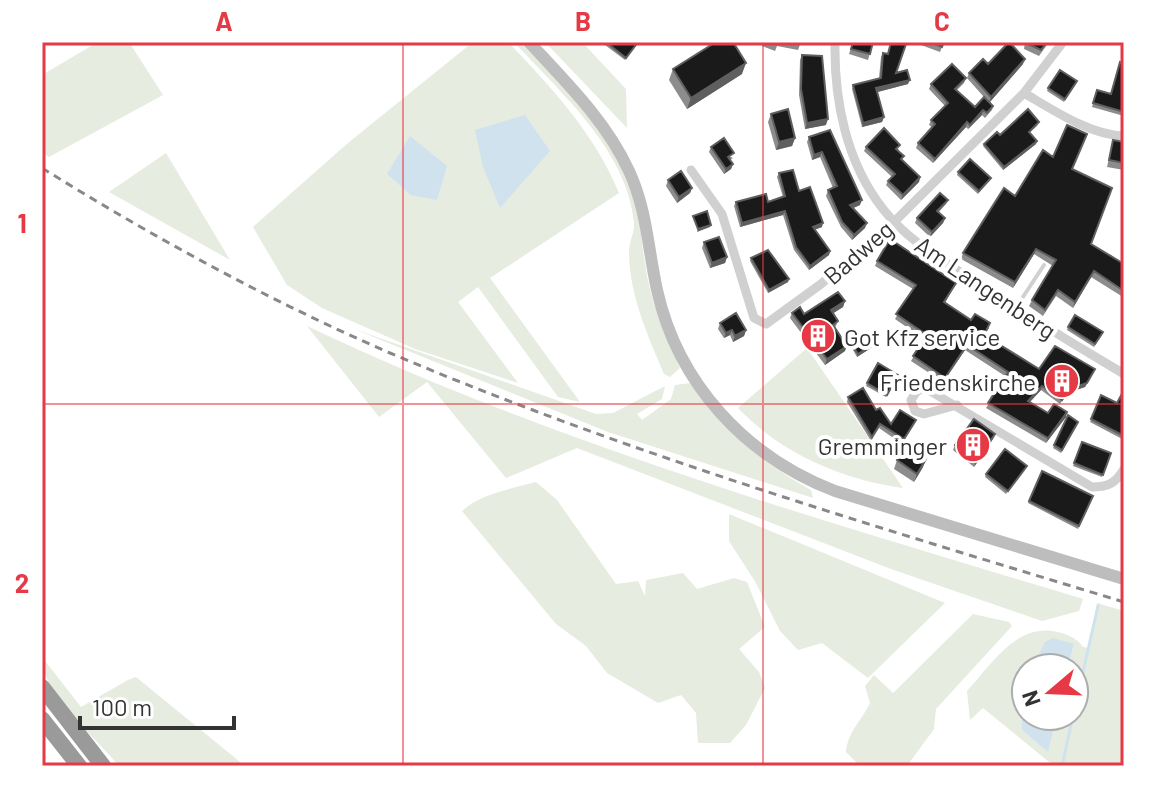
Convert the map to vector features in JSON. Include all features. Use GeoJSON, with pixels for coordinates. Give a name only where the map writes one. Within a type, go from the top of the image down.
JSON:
{"type":"FeatureCollection","features":[{"type":"Feature","properties":{"kind":"highway"},"geometry":{"type":"LineString","coordinates":[[42,687],[103,766]]}},
{"type":"Feature","properties":{"kind":"highway"},"geometry":{"type":"LineString","coordinates":[[42,719],[79,766]]}},
{"type":"Feature","properties":{"kind":"main road"},"geometry":{"type":"LineString","coordinates":[[529,42],[589,107],[623,159],[645,216],[657,291],[670,333],[698,386],[740,434],[778,463],[835,491],[1124,579]]}},
{"type":"Feature","properties":{"kind":"street","name":"Am Langenberg"},"geometry":{"type":"LineString","coordinates":[[835,42],[837,106],[873,195],[894,222],[934,254],[1124,374]]}},
{"type":"Feature","properties":{"kind":"street","name":"Badweg"},"geometry":{"type":"LineString","coordinates":[[691,170],[722,214],[754,318],[762,324],[771,322],[894,222],[1024,93],[1063,42]]}},
{"type":"Feature","properties":{"kind":"street"},"geometry":{"type":"LineString","coordinates":[[1024,93],[1054,111],[1111,136],[1124,136]]}},
{"type":"Feature","properties":{"kind":"street"},"geometry":{"type":"LineString","coordinates":[[957,405],[1092,487],[1104,487],[1115,482],[1124,469]]}},
{"type":"Feature","properties":{"kind":"lane"},"geometry":{"type":"LineString","coordinates":[[1016,308],[1044,265]]}},
{"type":"Feature","properties":{"kind":"shaded area"},"geometry":{"type":"Polygon","coordinates":[[[98,42],[129,42],[163,95],[49,157],[42,152],[42,75],[98,42]]]}},
{"type":"Feature","properties":{"kind":"shaded area"},"geometry":{"type":"Polygon","coordinates":[[[473,42],[508,42],[585,131],[619,193],[490,278],[580,402],[558,397],[478,287],[458,302],[518,383],[415,349],[322,308],[287,285],[253,227],[348,143],[473,42]]]}},
{"type":"Feature","properties":{"kind":"shaded area"},"geometry":{"type":"Polygon","coordinates":[[[514,42],[523,42],[571,95],[600,133],[624,174],[638,213],[654,304],[680,368],[670,377],[664,374],[646,330],[632,283],[629,252],[634,222],[629,196],[619,171],[589,124],[514,42]]]}},
{"type":"Feature","properties":{"kind":"shaded area"},"geometry":{"type":"Polygon","coordinates":[[[545,42],[582,42],[626,89],[627,128],[545,42]]]}},
{"type":"Feature","properties":{"kind":"shaded area"},"geometry":{"type":"Polygon","coordinates":[[[166,153],[230,260],[109,192],[166,153]]]}},
{"type":"Feature","properties":{"kind":"shaded area"},"geometry":{"type":"Polygon","coordinates":[[[307,326],[401,369],[593,444],[787,509],[1083,599],[1079,611],[1042,621],[891,569],[577,448],[506,478],[427,382],[379,417],[307,326]]]}},
{"type":"Feature","properties":{"kind":"shaded area"},"geometry":{"type":"Polygon","coordinates":[[[354,329],[596,414],[613,413],[665,386],[662,399],[637,414],[642,420],[671,399],[675,385],[690,383],[729,430],[775,468],[811,490],[813,498],[608,432],[354,329]]]}},
{"type":"Feature","properties":{"kind":"shaded area"},"geometry":{"type":"Polygon","coordinates":[[[807,348],[903,488],[857,478],[814,462],[774,439],[738,408],[807,348]]]}},
{"type":"Feature","properties":{"kind":"shaded area"},"geometry":{"type":"Polygon","coordinates":[[[536,482],[557,500],[616,584],[638,581],[645,596],[646,580],[683,573],[697,589],[734,578],[747,582],[765,627],[739,649],[759,672],[765,688],[746,725],[730,743],[698,743],[696,713],[681,695],[658,703],[607,673],[586,646],[556,624],[462,511],[488,496],[536,482]]]}},
{"type":"Feature","properties":{"kind":"shaded area"},"geometry":{"type":"Polygon","coordinates":[[[729,514],[945,603],[868,678],[822,643],[798,650],[780,631],[756,583],[729,541],[729,514]]]}},
{"type":"Feature","properties":{"kind":"shaded area"},"geometry":{"type":"Polygon","coordinates":[[[1097,603],[1124,611],[1124,766],[1054,766],[1012,732],[1024,732],[1048,751],[1053,732],[1090,732],[1090,652],[1072,652],[1074,644],[1052,652],[1010,652],[1010,730],[983,708],[970,720],[967,691],[995,658],[1017,639],[1029,633],[1057,632],[1072,637],[1083,647],[1089,648],[1097,603]]]}},
{"type":"Feature","properties":{"kind":"shaded area"},"geometry":{"type":"Polygon","coordinates":[[[973,614],[1009,622],[1012,626],[936,709],[934,729],[907,766],[860,766],[846,752],[852,732],[870,703],[865,686],[874,675],[893,693],[973,614]]]}},
{"type":"Feature","properties":{"kind":"shaded area"},"geometry":{"type":"Polygon","coordinates":[[[42,657],[81,707],[136,677],[245,766],[119,766],[60,701],[44,671],[42,657]]]}},
{"type":"Feature","properties":{"kind":"water"},"geometry":{"type":"Polygon","coordinates":[[[525,115],[550,151],[500,208],[483,167],[475,130],[525,115]]]}},
{"type":"Feature","properties":{"kind":"water"},"geometry":{"type":"Polygon","coordinates":[[[410,136],[447,166],[437,200],[411,195],[387,174],[410,136]]]}},
{"type":"Feature","properties":{"kind":"water"},"geometry":{"type":"Polygon","coordinates":[[[1053,638],[1074,644],[1072,652],[1040,652],[1045,642],[1053,638]]]}},
{"type":"Feature","properties":{"kind":"water"},"geometry":{"type":"Polygon","coordinates":[[[1024,732],[1053,732],[1048,752],[1024,732]]]}},
{"type":"Feature","properties":{"kind":"building"},"geometry":{"type":"Polygon","coordinates":[[[606,42],[638,42],[626,58],[606,42]]]}},
{"type":"Feature","properties":{"kind":"building"},"geometry":{"type":"Polygon","coordinates":[[[716,42],[733,42],[746,63],[691,98],[673,69],[716,42]]]}},
{"type":"Feature","properties":{"kind":"building"},"geometry":{"type":"Polygon","coordinates":[[[853,42],[873,42],[870,54],[851,49],[853,42]]]}},
{"type":"Feature","properties":{"kind":"building"},"geometry":{"type":"Polygon","coordinates":[[[891,42],[906,44],[896,73],[907,70],[910,80],[876,88],[884,117],[863,123],[853,85],[881,78],[883,53],[888,54],[891,42]]]}},
{"type":"Feature","properties":{"kind":"building"},"geometry":{"type":"Polygon","coordinates":[[[1009,42],[1025,59],[991,97],[969,73],[983,59],[988,64],[1009,42]]]}},
{"type":"Feature","properties":{"kind":"building"},"geometry":{"type":"Polygon","coordinates":[[[1026,42],[1047,42],[1041,50],[1026,42]]]}},
{"type":"Feature","properties":{"kind":"building"},"geometry":{"type":"Polygon","coordinates":[[[802,55],[822,56],[828,119],[807,123],[801,89],[802,55]]]}},
{"type":"Feature","properties":{"kind":"building"},"geometry":{"type":"Polygon","coordinates":[[[1120,62],[1124,64],[1124,112],[1093,103],[1097,90],[1111,94],[1120,62]]]}},
{"type":"Feature","properties":{"kind":"building"},"geometry":{"type":"Polygon","coordinates":[[[952,64],[966,78],[955,89],[975,107],[984,97],[993,106],[987,113],[983,110],[970,125],[967,122],[935,159],[918,143],[935,124],[931,120],[948,103],[931,84],[952,64]]]}},
{"type":"Feature","properties":{"kind":"building"},"geometry":{"type":"Polygon","coordinates":[[[1060,70],[1077,81],[1065,99],[1048,88],[1060,70]]]}},
{"type":"Feature","properties":{"kind":"building"},"geometry":{"type":"Polygon","coordinates":[[[788,109],[795,138],[779,142],[771,114],[788,109]]]}},
{"type":"Feature","properties":{"kind":"building"},"geometry":{"type":"Polygon","coordinates":[[[1028,109],[1039,122],[1029,132],[1037,141],[1004,167],[984,144],[997,132],[1000,135],[1028,109]]]}},
{"type":"Feature","properties":{"kind":"building"},"geometry":{"type":"Polygon","coordinates":[[[1067,125],[1087,134],[1072,169],[1112,188],[1091,244],[1124,264],[1124,291],[1094,271],[1075,302],[1058,290],[1045,310],[1032,300],[1056,260],[1036,249],[1015,282],[963,253],[1004,188],[1015,196],[1043,150],[1053,157],[1067,125]]]}},
{"type":"Feature","properties":{"kind":"building"},"geometry":{"type":"Polygon","coordinates":[[[884,128],[900,145],[896,149],[904,156],[901,159],[920,177],[903,195],[888,181],[895,174],[866,147],[884,128]]]}},
{"type":"Feature","properties":{"kind":"building"},"geometry":{"type":"Polygon","coordinates":[[[830,130],[862,200],[850,205],[867,223],[854,235],[842,222],[828,190],[837,186],[822,152],[814,155],[809,137],[830,130]]]}},
{"type":"Feature","properties":{"kind":"building"},"geometry":{"type":"Polygon","coordinates":[[[724,138],[734,153],[728,157],[733,164],[726,169],[711,147],[724,138]]]}},
{"type":"Feature","properties":{"kind":"building"},"geometry":{"type":"Polygon","coordinates":[[[1113,140],[1124,142],[1124,163],[1109,160],[1113,140]]]}},
{"type":"Feature","properties":{"kind":"building"},"geometry":{"type":"Polygon","coordinates":[[[970,159],[991,178],[979,191],[958,172],[970,159]]]}},
{"type":"Feature","properties":{"kind":"building"},"geometry":{"type":"Polygon","coordinates":[[[793,170],[799,191],[810,187],[823,223],[813,227],[830,251],[810,266],[796,247],[785,211],[742,223],[736,202],[766,194],[768,202],[785,196],[779,173],[793,170]]]}},
{"type":"Feature","properties":{"kind":"building"},"geometry":{"type":"Polygon","coordinates":[[[681,171],[692,188],[679,197],[668,180],[681,171]]]}},
{"type":"Feature","properties":{"kind":"building"},"geometry":{"type":"Polygon","coordinates":[[[940,193],[948,200],[937,211],[945,218],[932,232],[917,218],[940,193]]]}},
{"type":"Feature","properties":{"kind":"building"},"geometry":{"type":"Polygon","coordinates":[[[707,211],[711,225],[698,229],[693,216],[707,211]]]}},
{"type":"Feature","properties":{"kind":"building"},"geometry":{"type":"Polygon","coordinates":[[[719,237],[727,257],[712,263],[704,242],[719,237]]]}},
{"type":"Feature","properties":{"kind":"building"},"geometry":{"type":"Polygon","coordinates":[[[890,239],[956,283],[944,302],[971,320],[975,314],[990,323],[985,333],[997,343],[1039,369],[1055,346],[1095,369],[1087,383],[1069,389],[1062,400],[1042,386],[1028,401],[1048,413],[1054,404],[1067,412],[1048,438],[988,403],[1008,372],[967,345],[945,378],[913,356],[927,335],[896,314],[916,285],[877,261],[890,239]]]}},
{"type":"Feature","properties":{"kind":"building"},"geometry":{"type":"Polygon","coordinates":[[[768,250],[789,279],[769,290],[751,258],[768,250]]]}},
{"type":"Feature","properties":{"kind":"building","name":"Got Kfz service"},"geometry":{"type":"Polygon","coordinates":[[[838,292],[845,301],[831,310],[838,321],[833,325],[847,346],[827,359],[792,313],[800,307],[804,314],[838,292]]]}},
{"type":"Feature","properties":{"kind":"building"},"geometry":{"type":"Polygon","coordinates":[[[736,313],[746,330],[735,336],[732,330],[726,333],[720,323],[736,313]]]}},
{"type":"Feature","properties":{"kind":"building"},"geometry":{"type":"Polygon","coordinates":[[[1075,315],[1103,332],[1095,344],[1068,327],[1075,315]]]}},
{"type":"Feature","properties":{"kind":"building"},"geometry":{"type":"Polygon","coordinates":[[[868,332],[875,343],[858,354],[851,343],[868,332]]]}},
{"type":"Feature","properties":{"kind":"building"},"geometry":{"type":"Polygon","coordinates":[[[878,363],[898,375],[887,395],[867,383],[878,363]]]}},
{"type":"Feature","properties":{"kind":"building"},"geometry":{"type":"Polygon","coordinates":[[[863,388],[876,410],[880,408],[891,424],[900,410],[916,420],[904,439],[880,424],[872,437],[848,397],[863,388]]]}},
{"type":"Feature","properties":{"kind":"building"},"geometry":{"type":"Polygon","coordinates":[[[1124,390],[1124,436],[1091,419],[1101,395],[1117,403],[1124,390]]]}},
{"type":"Feature","properties":{"kind":"building"},"geometry":{"type":"Polygon","coordinates":[[[1068,415],[1078,422],[1062,450],[1054,445],[1068,415]]]}},
{"type":"Feature","properties":{"kind":"building","name":"Gremminger"},"geometry":{"type":"Polygon","coordinates":[[[974,419],[995,434],[976,461],[955,445],[974,419]]]}},
{"type":"Feature","properties":{"kind":"building"},"geometry":{"type":"Polygon","coordinates":[[[1082,442],[1111,453],[1103,475],[1074,463],[1082,442]]]}},
{"type":"Feature","properties":{"kind":"building"},"geometry":{"type":"Polygon","coordinates":[[[907,446],[926,459],[917,474],[897,460],[907,446]]]}},
{"type":"Feature","properties":{"kind":"building"},"geometry":{"type":"Polygon","coordinates":[[[1005,449],[1027,466],[1008,491],[986,474],[1005,449]]]}},
{"type":"Feature","properties":{"kind":"building"},"geometry":{"type":"Polygon","coordinates":[[[1042,471],[1093,496],[1079,526],[1029,501],[1042,471]]]}},
{"type":"Feature","properties":{"kind":"waterway"},"geometry":{"type":"LineString","coordinates":[[1087,652],[1098,606]]}},
{"type":"Feature","properties":{"kind":"waterway"},"geometry":{"type":"LineString","coordinates":[[1062,766],[1069,732]]}},
{"type":"Feature","properties":{"kind":"railway"},"geometry":{"type":"LineString","coordinates":[[42,168],[126,219],[256,290],[345,333],[480,390],[754,487],[1124,602]]}},
{"type":"Feature","properties":{"kind":"place","name":"Got Kfz service"},"geometry":{"type":"Point","coordinates":[818,336]}},
{"type":"Feature","properties":{"kind":"place","name":"Friedenskirche"},"geometry":{"type":"Point","coordinates":[1062,381]}},
{"type":"Feature","properties":{"kind":"place","name":"Gremminger"},"geometry":{"type":"Point","coordinates":[973,445]}}]}
